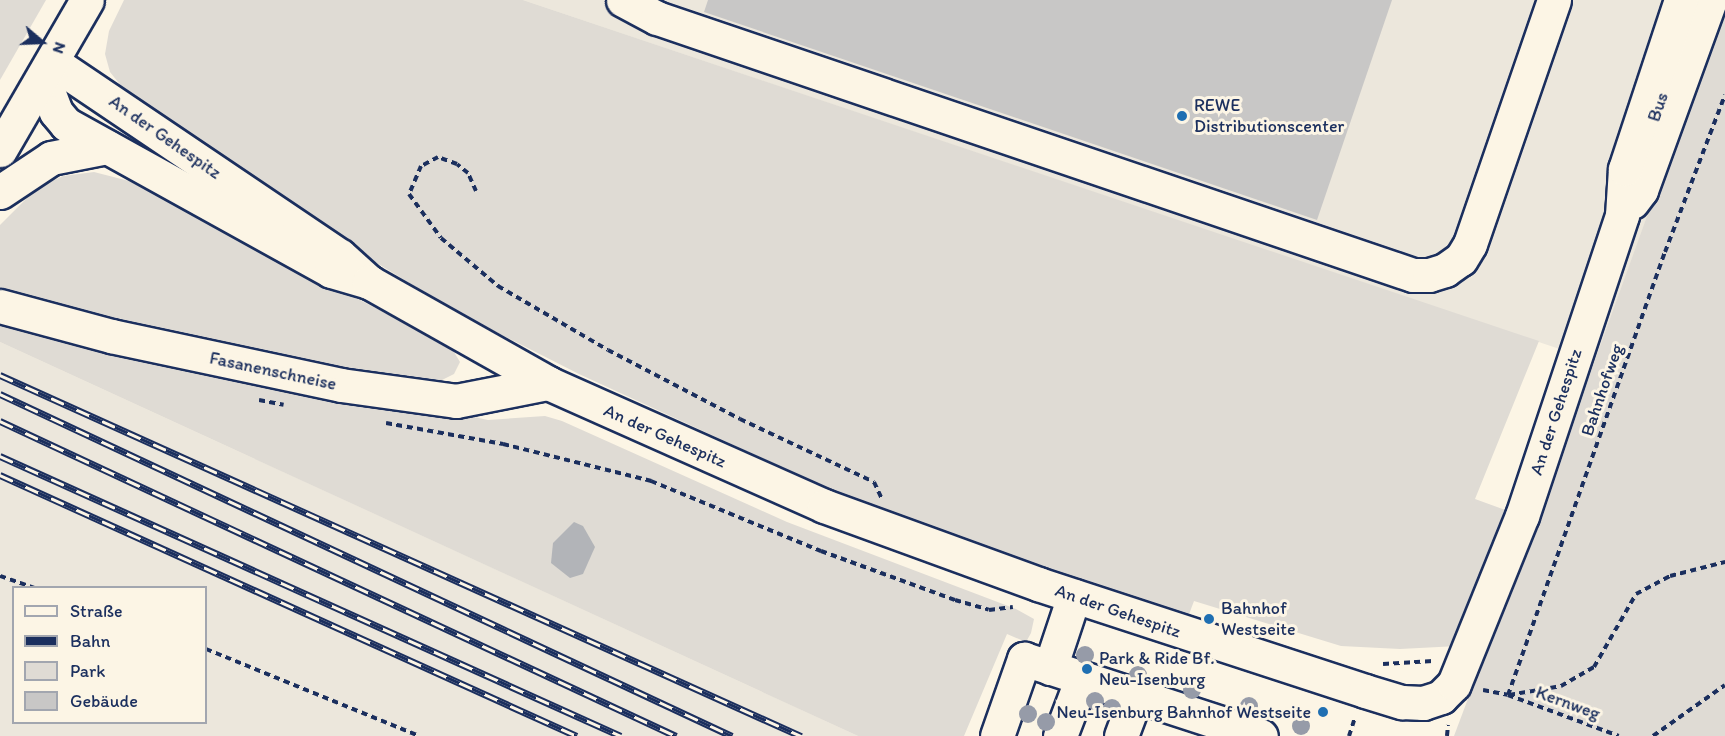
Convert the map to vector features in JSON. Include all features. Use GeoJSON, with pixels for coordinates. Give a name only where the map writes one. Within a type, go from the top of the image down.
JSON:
{"type":"FeatureCollection","features":[{"type":"Feature","properties":{"kind":"street"},"geometry":{"type":"LineString","coordinates":[[0,150],[87,0]]}},
{"type":"Feature","properties":{"kind":"street"},"geometry":{"type":"LineString","coordinates":[[623,0],[668,22],[1413,275],[1429,275],[1445,270],[1461,259],[1470,244],[1554,0]]}},
{"type":"Feature","properties":{"kind":"street","name":"An der Gehespitz"},"geometry":{"type":"LineString","coordinates":[[369,282],[331,271],[66,123],[56,112],[48,91],[52,62],[340,256],[369,282],[548,383],[824,506],[1080,598],[1387,698],[1423,703],[1441,698],[1462,669],[1490,602],[1622,215],[1625,169],[1681,0]]}},
{"type":"Feature","properties":{"kind":"street","name":"Bus"},"geometry":{"type":"LineString","coordinates":[[1622,215],[1694,0]]}},
{"type":"Feature","properties":{"kind":"street","name":"An der Gehespitz"},"geometry":{"type":"LineString","coordinates":[[1622,215],[1641,190],[1710,0]]}},
{"type":"Feature","properties":{"kind":"street"},"geometry":{"type":"LineString","coordinates":[[0,192],[51,158],[107,147]]}},
{"type":"Feature","properties":{"kind":"street","name":"Fasanenschneise"},"geometry":{"type":"LineString","coordinates":[[0,306],[111,336],[341,385],[456,401],[548,383]]}},
{"type":"Feature","properties":{"kind":"street"},"geometry":{"type":"LineString","coordinates":[[1060,736],[1065,673],[1080,598]]}},
{"type":"Feature","properties":{"kind":"street"},"geometry":{"type":"LineString","coordinates":[[997,736],[1024,659],[1136,696],[1187,725],[1261,736]]}},
{"type":"Feature","properties":{"kind":"street"},"geometry":{"type":"LineString","coordinates":[[1120,736],[1136,696]]}},
{"type":"Feature","properties":{"kind":"path","name":"Bahnhofweg"},"geometry":{"type":"LineString","coordinates":[[1508,695],[1665,252],[1725,95]]}},
{"type":"Feature","properties":{"kind":"path"},"geometry":{"type":"LineString","coordinates":[[476,191],[468,173],[457,164],[438,157],[421,166],[409,194],[441,238],[498,286],[730,414],[874,482],[880,487],[880,502]]}},
{"type":"Feature","properties":{"kind":"path"},"geometry":{"type":"LineString","coordinates":[[253,397],[287,406]]}},
{"type":"Feature","properties":{"kind":"path"},"geometry":{"type":"LineString","coordinates":[[378,422],[503,444],[651,481],[821,551],[989,610],[1030,606],[1038,584]]}},
{"type":"Feature","properties":{"kind":"path"},"geometry":{"type":"LineString","coordinates":[[1508,695],[1561,686],[1594,667],[1636,594],[1670,576],[1725,562]]}},
{"type":"Feature","properties":{"kind":"path"},"geometry":{"type":"LineString","coordinates":[[0,576],[29,586]]}},
{"type":"Feature","properties":{"kind":"path"},"geometry":{"type":"LineString","coordinates":[[207,650],[419,736]]}},
{"type":"Feature","properties":{"kind":"path"},"geometry":{"type":"LineString","coordinates":[[1653,736],[1725,685]]}},
{"type":"Feature","properties":{"kind":"path","name":"Kernweg"},"geometry":{"type":"LineString","coordinates":[[1508,695],[1619,736]]}},
{"type":"Feature","properties":{"kind":"shaded area"},"geometry":{"type":"Polygon","coordinates":[[[523,0],[1725,0],[1595,361],[523,0]]]}},
{"type":"Feature","properties":{"kind":"shaded area"},"geometry":{"type":"Polygon","coordinates":[[[0,342],[858,736],[0,736],[0,342]]]}},
{"type":"Feature","properties":{"kind":"shaded area"},"geometry":{"type":"Polygon","coordinates":[[[574,522],[583,526],[595,547],[583,574],[570,578],[551,563],[553,543],[574,522]]]}},
{"type":"Feature","properties":{"kind":"green space"},"geometry":{"type":"Polygon","coordinates":[[[0,0],[46,0],[0,80],[0,0]]]}},
{"type":"Feature","properties":{"kind":"green space"},"geometry":{"type":"Polygon","coordinates":[[[124,0],[523,0],[1539,341],[1475,499],[1508,511],[1458,646],[1400,649],[1341,646],[1194,601],[1188,617],[1022,562],[836,492],[579,374],[457,312],[344,243],[156,117],[122,87],[110,72],[105,54],[109,31],[124,0]]]}},
{"type":"Feature","properties":{"kind":"green space"},"geometry":{"type":"Polygon","coordinates":[[[1725,0],[1725,736],[1454,736],[1595,360],[1725,0]]]}},
{"type":"Feature","properties":{"kind":"green space"},"geometry":{"type":"Polygon","coordinates":[[[94,172],[129,181],[451,347],[460,362],[454,374],[440,381],[421,382],[233,348],[0,293],[0,225],[37,188],[63,176],[94,172]]]}},
{"type":"Feature","properties":{"kind":"green space"},"geometry":{"type":"Polygon","coordinates":[[[0,315],[488,420],[545,416],[562,421],[787,522],[1016,609],[1034,619],[1031,633],[1026,642],[1007,634],[964,736],[858,736],[0,342],[0,315]]]}},
{"type":"Feature","properties":{"kind":"building","name":"REWE Distributionscenter"},"geometry":{"type":"Polygon","coordinates":[[[708,0],[1392,0],[1317,220],[704,12],[708,0]]]}},
{"type":"Feature","properties":{"kind":"railway"},"geometry":{"type":"LineString","coordinates":[[0,375],[801,736]]}},
{"type":"Feature","properties":{"kind":"railway"},"geometry":{"type":"LineString","coordinates":[[0,394],[732,736]]}},
{"type":"Feature","properties":{"kind":"railway"},"geometry":{"type":"LineString","coordinates":[[0,421],[676,736]]}},
{"type":"Feature","properties":{"kind":"railway"},"geometry":{"type":"LineString","coordinates":[[0,456],[621,736]]}},
{"type":"Feature","properties":{"kind":"railway"},"geometry":{"type":"LineString","coordinates":[[0,475],[577,736]]}},
{"type":"Feature","properties":{"kind":"place","name":"REWE Distributionscenter"},"geometry":{"type":"Point","coordinates":[1182,116]}},
{"type":"Feature","properties":{"kind":"place","name":"Bahnhof Westseite"},"geometry":{"type":"Point","coordinates":[1209,619]}},
{"type":"Feature","properties":{"kind":"place","name":"Park & Ride Bf. Neu-Isenburg"},"geometry":{"type":"Point","coordinates":[1087,669]}},
{"type":"Feature","properties":{"kind":"place","name":"Neu-Isenburg Bahnhof Westseite"},"geometry":{"type":"Point","coordinates":[1323,712]}}]}
